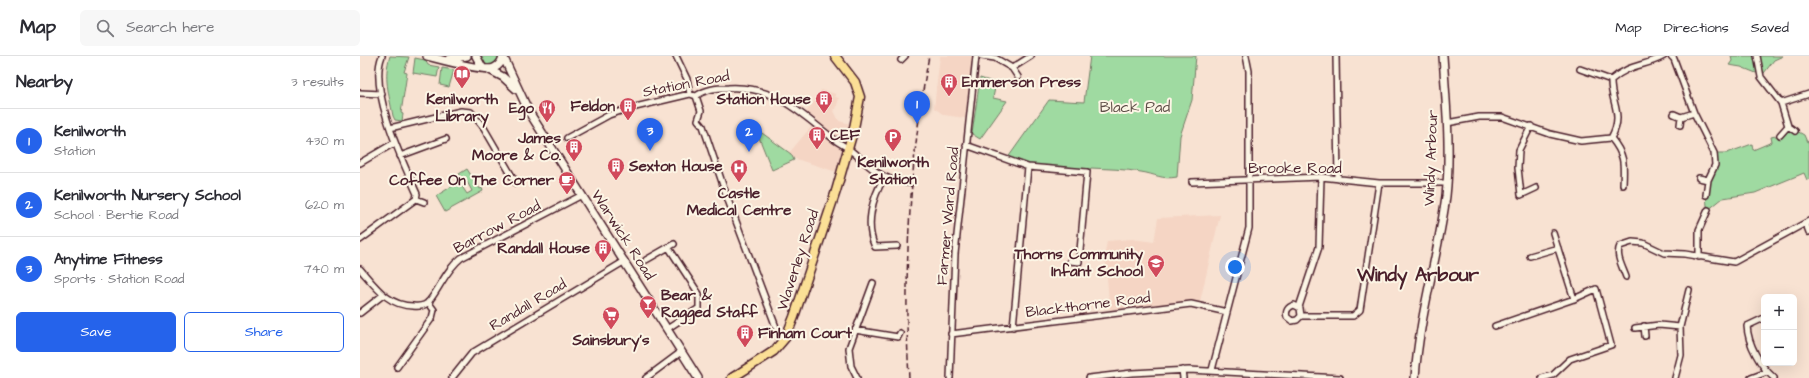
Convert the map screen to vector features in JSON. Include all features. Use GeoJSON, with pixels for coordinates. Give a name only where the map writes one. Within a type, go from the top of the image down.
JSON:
{"type":"FeatureCollection","features":[{"type":"Feature","properties":{"kind":"main road"},"geometry":{"type":"LineString","coordinates":[[427,56],[469,66],[485,68],[497,67],[503,56]]}},
{"type":"Feature","properties":{"kind":"main road"},"geometry":{"type":"LineString","coordinates":[[442,59],[467,56]]}},
{"type":"Feature","properties":{"kind":"main road"},"geometry":{"type":"LineString","coordinates":[[476,56],[485,68],[503,77],[518,91]]}},
{"type":"Feature","properties":{"kind":"main road"},"geometry":{"type":"LineString","coordinates":[[503,56],[518,91]]}},
{"type":"Feature","properties":{"kind":"main road","name":"Waverley Road"},"geometry":{"type":"LineString","coordinates":[[732,378],[774,351],[782,343],[794,317],[849,148],[860,100],[859,88],[835,56]]}},
{"type":"Feature","properties":{"kind":"main road","name":"Windy Arbour"},"geometry":{"type":"LineString","coordinates":[[1415,378],[1418,340],[1439,237],[1447,183],[1447,123],[1443,56]]}},
{"type":"Feature","properties":{"kind":"main road","name":"Warwick Road"},"geometry":{"type":"LineString","coordinates":[[518,91],[551,148],[625,261],[698,378]]}},
{"type":"Feature","properties":{"kind":"street"},"geometry":{"type":"LineString","coordinates":[[360,240],[416,199],[417,194],[394,143],[390,128],[378,69],[382,56]]}},
{"type":"Feature","properties":{"kind":"street"},"geometry":{"type":"LineString","coordinates":[[676,56],[687,78],[690,94]]}},
{"type":"Feature","properties":{"kind":"street","name":"Farmer Ward Road"},"geometry":{"type":"LineString","coordinates":[[950,378],[955,254],[976,56]]}},
{"type":"Feature","properties":{"kind":"street"},"geometry":{"type":"LineString","coordinates":[[981,56],[995,58],[1012,68],[1018,77]]}},
{"type":"Feature","properties":{"kind":"street"},"geometry":{"type":"LineString","coordinates":[[1012,68],[1031,56]]}},
{"type":"Feature","properties":{"kind":"street"},"geometry":{"type":"LineString","coordinates":[[1212,370],[1249,228],[1249,71],[1246,56]]}},
{"type":"Feature","properties":{"kind":"street"},"geometry":{"type":"LineString","coordinates":[[1336,56],[1338,179]]}},
{"type":"Feature","properties":{"kind":"street"},"geometry":{"type":"LineString","coordinates":[[1611,80],[1621,71],[1635,65],[1655,62],[1664,56]]}},
{"type":"Feature","properties":{"kind":"street"},"geometry":{"type":"LineString","coordinates":[[1757,56],[1761,77],[1781,103],[1788,126],[1795,131]]}},
{"type":"Feature","properties":{"kind":"street"},"geometry":{"type":"LineString","coordinates":[[1672,57],[1694,113],[1714,154],[1715,165],[1708,180],[1706,195]]}},
{"type":"Feature","properties":{"kind":"street"},"geometry":{"type":"LineString","coordinates":[[1580,69],[1611,80]]}},
{"type":"Feature","properties":{"kind":"street"},"geometry":{"type":"LineString","coordinates":[[1611,80],[1617,119],[1617,128],[1611,138]]}},
{"type":"Feature","properties":{"kind":"street","name":"Station Road"},"geometry":{"type":"LineString","coordinates":[[567,138],[609,115],[627,108],[690,94],[696,96],[703,91],[745,87],[762,91],[797,110],[839,144],[849,148],[884,178]]}},
{"type":"Feature","properties":{"kind":"street"},"geometry":{"type":"LineString","coordinates":[[360,93],[382,94]]}},
{"type":"Feature","properties":{"kind":"street"},"geometry":{"type":"LineString","coordinates":[[1781,103],[1809,94]]}},
{"type":"Feature","properties":{"kind":"street"},"geometry":{"type":"LineString","coordinates":[[696,96],[701,111],[698,120],[703,126],[726,194],[782,343]]}},
{"type":"Feature","properties":{"kind":"street"},"geometry":{"type":"LineString","coordinates":[[390,128],[464,110],[471,112],[480,123],[516,183]]}},
{"type":"Feature","properties":{"kind":"street"},"geometry":{"type":"LineString","coordinates":[[1674,114],[1681,117],[1694,113]]}},
{"type":"Feature","properties":{"kind":"street"},"geometry":{"type":"LineString","coordinates":[[1447,123],[1479,117],[1502,117],[1550,134],[1581,141],[1611,138]]}},
{"type":"Feature","properties":{"kind":"street"},"geometry":{"type":"LineString","coordinates":[[1680,125],[1681,117]]}},
{"type":"Feature","properties":{"kind":"street"},"geometry":{"type":"LineString","coordinates":[[1531,126],[1519,150],[1518,168],[1521,195],[1536,188]]}},
{"type":"Feature","properties":{"kind":"street"},"geometry":{"type":"LineString","coordinates":[[1780,135],[1788,126]]}},
{"type":"Feature","properties":{"kind":"street"},"geometry":{"type":"LineString","coordinates":[[1611,138],[1621,150],[1624,162],[1623,185]]}},
{"type":"Feature","properties":{"kind":"street"},"geometry":{"type":"LineString","coordinates":[[400,156],[446,139]]}},
{"type":"Feature","properties":{"kind":"street"},"geometry":{"type":"LineString","coordinates":[[360,163],[394,143]]}},
{"type":"Feature","properties":{"kind":"street"},"geometry":{"type":"LineString","coordinates":[[966,145],[1028,167],[1087,172],[1081,262],[1070,261]]}},
{"type":"Feature","properties":{"kind":"street"},"geometry":{"type":"LineString","coordinates":[[1013,327],[1028,167]]}},
{"type":"Feature","properties":{"kind":"street"},"geometry":{"type":"LineString","coordinates":[[1301,316],[1299,307],[1319,247],[1321,177]]}},
{"type":"Feature","properties":{"kind":"street","name":"Brooke Road"},"geometry":{"type":"LineString","coordinates":[[1192,182],[1321,177],[1379,183],[1447,183]]}},
{"type":"Feature","properties":{"kind":"street"},"geometry":{"type":"LineString","coordinates":[[897,246],[875,247],[871,238],[869,222],[878,188],[884,178],[892,182],[910,183]]}},
{"type":"Feature","properties":{"kind":"street"},"geometry":{"type":"LineString","coordinates":[[1699,178],[1708,180]]}},
{"type":"Feature","properties":{"kind":"street"},"geometry":{"type":"LineString","coordinates":[[1299,307],[1291,306],[1287,310],[1286,314],[1292,321],[1297,320],[1301,316],[1353,316],[1360,310],[1379,183]]}},
{"type":"Feature","properties":{"kind":"street","name":"Barrow Road"},"geometry":{"type":"LineString","coordinates":[[428,302],[451,267],[461,258],[582,195]]}},
{"type":"Feature","properties":{"kind":"street"},"geometry":{"type":"LineString","coordinates":[[416,199],[424,202]]}},
{"type":"Feature","properties":{"kind":"street"},"geometry":{"type":"LineString","coordinates":[[1699,257],[1699,230],[1708,210]]}},
{"type":"Feature","properties":{"kind":"street"},"geometry":{"type":"LineString","coordinates":[[1626,277],[1619,258],[1618,249],[1623,244],[1643,243],[1664,253],[1685,254],[1734,262],[1808,223],[1809,232]]}},
{"type":"Feature","properties":{"kind":"street"},"geometry":{"type":"LineString","coordinates":[[1553,233],[1574,299]]}},
{"type":"Feature","properties":{"kind":"street"},"geometry":{"type":"LineString","coordinates":[[646,260],[674,244]]}},
{"type":"Feature","properties":{"kind":"street"},"geometry":{"type":"LineString","coordinates":[[667,329],[699,308],[700,299],[699,294],[669,248]]}},
{"type":"Feature","properties":{"kind":"street"},"geometry":{"type":"LineString","coordinates":[[1530,256],[1558,248]]}},
{"type":"Feature","properties":{"kind":"street","name":"Randall Road"},"geometry":{"type":"LineString","coordinates":[[452,378],[472,353],[625,261]]}},
{"type":"Feature","properties":{"kind":"street"},"geometry":{"type":"LineString","coordinates":[[360,269],[383,295],[398,304],[421,306],[428,302],[434,310],[432,318],[397,367]]}},
{"type":"Feature","properties":{"kind":"street"},"geometry":{"type":"LineString","coordinates":[[857,378],[852,366],[849,348],[873,283]]}},
{"type":"Feature","properties":{"kind":"street"},"geometry":{"type":"LineString","coordinates":[[1495,326],[1574,299],[1596,289],[1611,345],[1570,359],[1553,375],[1542,378]]}},
{"type":"Feature","properties":{"kind":"street"},"geometry":{"type":"LineString","coordinates":[[1675,378],[1681,355],[1680,327],[1689,290]]}},
{"type":"Feature","properties":{"kind":"street"},"geometry":{"type":"LineString","coordinates":[[360,313],[383,295]]}},
{"type":"Feature","properties":{"kind":"street","name":"Blackthorne Road"},"geometry":{"type":"LineString","coordinates":[[951,334],[1191,304],[1227,312]]}},
{"type":"Feature","properties":{"kind":"street"},"geometry":{"type":"LineString","coordinates":[[1761,319],[1747,326],[1748,337],[1767,372],[1774,378]]}},
{"type":"Feature","properties":{"kind":"street"},"geometry":{"type":"LineString","coordinates":[[1635,328],[1659,325],[1680,327]]}},
{"type":"Feature","properties":{"kind":"street"},"geometry":{"type":"LineString","coordinates":[[1644,326],[1645,336]]}},
{"type":"Feature","properties":{"kind":"street"},"geometry":{"type":"LineString","coordinates":[[855,330],[898,337],[900,333]]}},
{"type":"Feature","properties":{"kind":"street"},"geometry":{"type":"LineString","coordinates":[[646,378],[681,352]]}},
{"type":"Feature","properties":{"kind":"street"},"geometry":{"type":"LineString","coordinates":[[1182,370],[1183,378]]}},
{"type":"Feature","properties":{"kind":"street"},"geometry":{"type":"LineString","coordinates":[[1089,378],[1132,373],[1182,370],[1212,370],[1277,376],[1340,378]]}},
{"type":"Feature","properties":{"kind":"street"},"geometry":{"type":"LineString","coordinates":[[1751,378],[1767,372]]}},
{"type":"Feature","properties":{"kind":"shaded area"},"geometry":{"type":"Polygon","coordinates":[[[940,56],[973,56],[965,118],[944,115],[934,108],[940,56]]]}},
{"type":"Feature","properties":{"kind":"shaded area"},"geometry":{"type":"Polygon","coordinates":[[[821,90],[836,94],[835,97],[839,98],[836,109],[833,109],[839,121],[851,124],[840,173],[793,158],[789,153],[816,121],[806,112],[820,95],[821,90]]]}},
{"type":"Feature","properties":{"kind":"shaded area","name":"Thorns Community Infant School"},"geometry":{"type":"Polygon","coordinates":[[[1220,215],[1199,306],[1191,304],[1110,314],[1105,253],[1107,241],[1132,239],[1154,242],[1158,218],[1220,215]]]}},
{"type":"Feature","properties":{"kind":"green space"},"geometry":{"type":"Polygon","coordinates":[[[390,56],[409,57],[404,72],[407,73],[401,113],[403,114],[402,121],[395,120],[393,116],[388,93],[387,71],[390,56]]]}},
{"type":"Feature","properties":{"kind":"green space"},"geometry":{"type":"Polygon","coordinates":[[[480,56],[501,57],[492,66],[483,63],[480,56]]]}},
{"type":"Feature","properties":{"kind":"green space","name":"Black Pad"},"geometry":{"type":"Polygon","coordinates":[[[1090,56],[1196,56],[1192,100],[1180,136],[1177,177],[1163,177],[1141,172],[1116,169],[1091,168],[1087,172],[1028,167],[1007,159],[1049,100],[1084,102],[1090,56]]]}},
{"type":"Feature","properties":{"kind":"green space"},"geometry":{"type":"Polygon","coordinates":[[[1731,56],[1783,56],[1774,60],[1761,77],[1760,70],[1756,73],[1741,67],[1729,65],[1732,61],[1731,56]]]}},
{"type":"Feature","properties":{"kind":"green space"},"geometry":{"type":"Polygon","coordinates":[[[415,58],[425,60],[428,65],[439,67],[437,77],[413,73],[415,58]]]}},
{"type":"Feature","properties":{"kind":"green space"},"geometry":{"type":"Polygon","coordinates":[[[442,68],[454,70],[449,87],[440,85],[442,68]]]}},
{"type":"Feature","properties":{"kind":"green space"},"geometry":{"type":"Polygon","coordinates":[[[980,78],[996,83],[993,98],[1007,101],[980,139],[972,134],[980,78]]]}},
{"type":"Feature","properties":{"kind":"green space"},"geometry":{"type":"Polygon","coordinates":[[[1788,126],[1804,135],[1807,142],[1809,141],[1809,179],[1807,180],[1804,173],[1755,193],[1723,198],[1708,210],[1707,195],[1713,168],[1714,153],[1727,153],[1752,144],[1753,150],[1772,142],[1771,137],[1780,135],[1788,126]]]}},
{"type":"Feature","properties":{"kind":"green space"},"geometry":{"type":"Polygon","coordinates":[[[762,133],[791,154],[794,160],[772,170],[758,135],[762,133]]]}},
{"type":"Feature","properties":{"kind":"green space"},"geometry":{"type":"Polygon","coordinates":[[[467,169],[480,189],[482,188],[483,191],[445,212],[436,196],[459,182],[467,194],[472,191],[465,178],[462,180],[459,174],[467,169]]]}},
{"type":"Feature","properties":{"kind":"railway"},"geometry":{"type":"LineString","coordinates":[[909,378],[907,299],[910,217],[917,135],[929,56]]}},
{"type":"Feature","properties":{"kind":"place","name":"Kenilworth Library"},"geometry":{"type":"Point","coordinates":[462,89]}},
{"type":"Feature","properties":{"kind":"place","name":"Emmerson Press"},"geometry":{"type":"Point","coordinates":[949,97]}},
{"type":"Feature","properties":{"kind":"place","name":"Station House"},"geometry":{"type":"Point","coordinates":[824,114]}},
{"type":"Feature","properties":{"kind":"place","name":"Feldon"},"geometry":{"type":"Point","coordinates":[628,121]}},
{"type":"Feature","properties":{"kind":"place","name":"Ego"},"geometry":{"type":"Point","coordinates":[547,123]}},
{"type":"Feature","properties":{"kind":"place","name":"Kenilworth"},"geometry":{"type":"Point","coordinates":[917,124]}},
{"type":"Feature","properties":{"kind":"place","name":"CEF"},"geometry":{"type":"Point","coordinates":[817,150]}},
{"type":"Feature","properties":{"kind":"place","name":"Anytime Fitness"},"geometry":{"type":"Point","coordinates":[650,151]}},
{"type":"Feature","properties":{"kind":"place","name":"Kenilworth Nursery School"},"geometry":{"type":"Point","coordinates":[749,152]}},
{"type":"Feature","properties":{"kind":"place","name":"Kenilworth Station"},"geometry":{"type":"Point","coordinates":[893,152]}},
{"type":"Feature","properties":{"kind":"place","name":"James Moore & Co."},"geometry":{"type":"Point","coordinates":[574,162]}},
{"type":"Feature","properties":{"kind":"place","name":"Sexton House"},"geometry":{"type":"Point","coordinates":[616,181]}},
{"type":"Feature","properties":{"kind":"place","name":"Castle Medical Centre"},"geometry":{"type":"Point","coordinates":[739,183]}},
{"type":"Feature","properties":{"kind":"place","name":"Coffee On The Corner"},"geometry":{"type":"Point","coordinates":[567,195]}},
{"type":"Feature","properties":{"kind":"place","name":"Randall House"},"geometry":{"type":"Point","coordinates":[603,263]}},
{"type":"Feature","properties":{"kind":"place","name":"Thorns Community Infant School"},"geometry":{"type":"Point","coordinates":[1156,278]}},
{"type":"Feature","properties":{"kind":"place","name":"Bear & Ragged Staff"},"geometry":{"type":"Point","coordinates":[648,319]}},
{"type":"Feature","properties":{"kind":"place","name":"Sainsbury's"},"geometry":{"type":"Point","coordinates":[611,330]}},
{"type":"Feature","properties":{"kind":"place","name":"Finham Court"},"geometry":{"type":"Point","coordinates":[745,348]}},
{"type":"Feature","properties":{"kind":"district","name":"Windy Arbour"},"geometry":{"type":"Point","coordinates":[1418,275]}}]}
